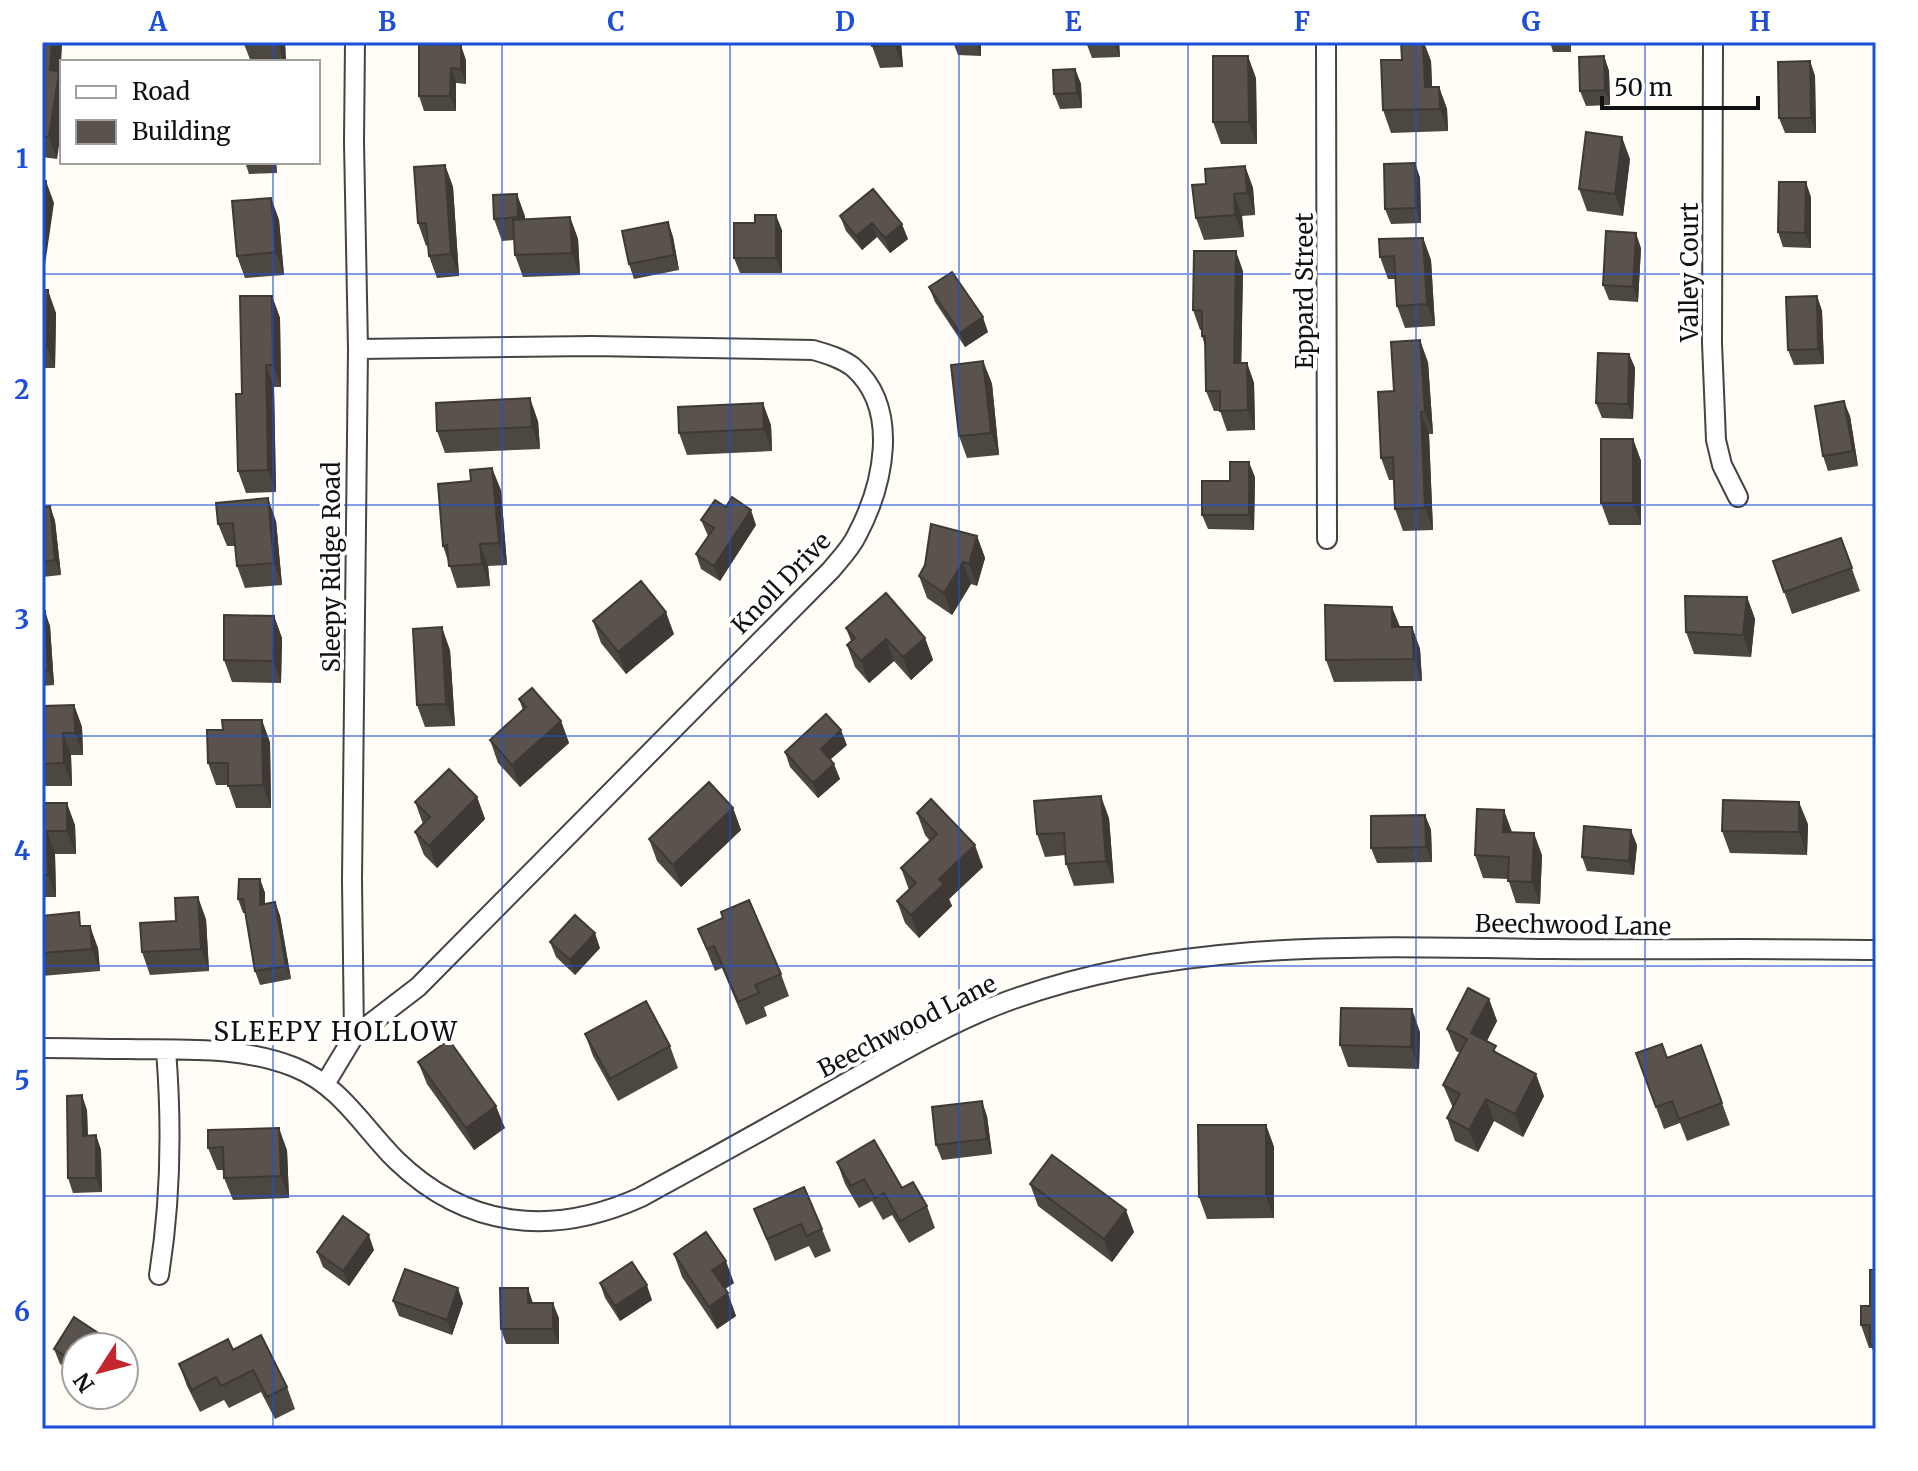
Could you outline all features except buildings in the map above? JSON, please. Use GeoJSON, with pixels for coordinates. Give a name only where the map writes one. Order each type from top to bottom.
{"type":"FeatureCollection","features":[{"type":"Feature","properties":{"kind":"street","name":"Sleepy Ridge Road"},"geometry":{"type":"LineString","coordinates":[[354,1036],[352,880],[358,349],[355,42]]}},
{"type":"Feature","properties":{"kind":"street","name":"Eppard Street"},"geometry":{"type":"LineString","coordinates":[[1326,42],[1327,539]]}},
{"type":"Feature","properties":{"kind":"street","name":"Valley Court"},"geometry":{"type":"LineString","coordinates":[[1713,42],[1712,343],[1716,440],[1722,465],[1738,497]]}},
{"type":"Feature","properties":{"kind":"street","name":"Knoll Drive"},"geometry":{"type":"LineString","coordinates":[[354,1036],[429,977],[831,570],[855,538],[870,508],[879,479],[882,423],[878,402],[862,376],[835,357],[813,350],[592,346],[358,349]]}},
{"type":"Feature","properties":{"kind":"street","name":"Beechwood Lane"},"geometry":{"type":"LineString","coordinates":[[42,1048],[224,1051],[269,1058],[298,1068],[347,1102],[395,1159],[450,1202],[502,1219],[543,1222],[611,1211],[641,1197],[964,1019],[1076,979],[1134,966],[1185,958],[1314,950],[1876,950]]}},
{"type":"Feature","properties":{"kind":"street"},"geometry":{"type":"LineString","coordinates":[[325,1084],[354,1036]]}},
{"type":"Feature","properties":{"kind":"street"},"geometry":{"type":"LineString","coordinates":[[159,1275],[170,1197],[166,1050]]}},
{"type":"Feature","properties":{"kind":"district","name":"SLEEPY HOLLOW"},"geometry":{"type":"Point","coordinates":[336,1031]}}]}
